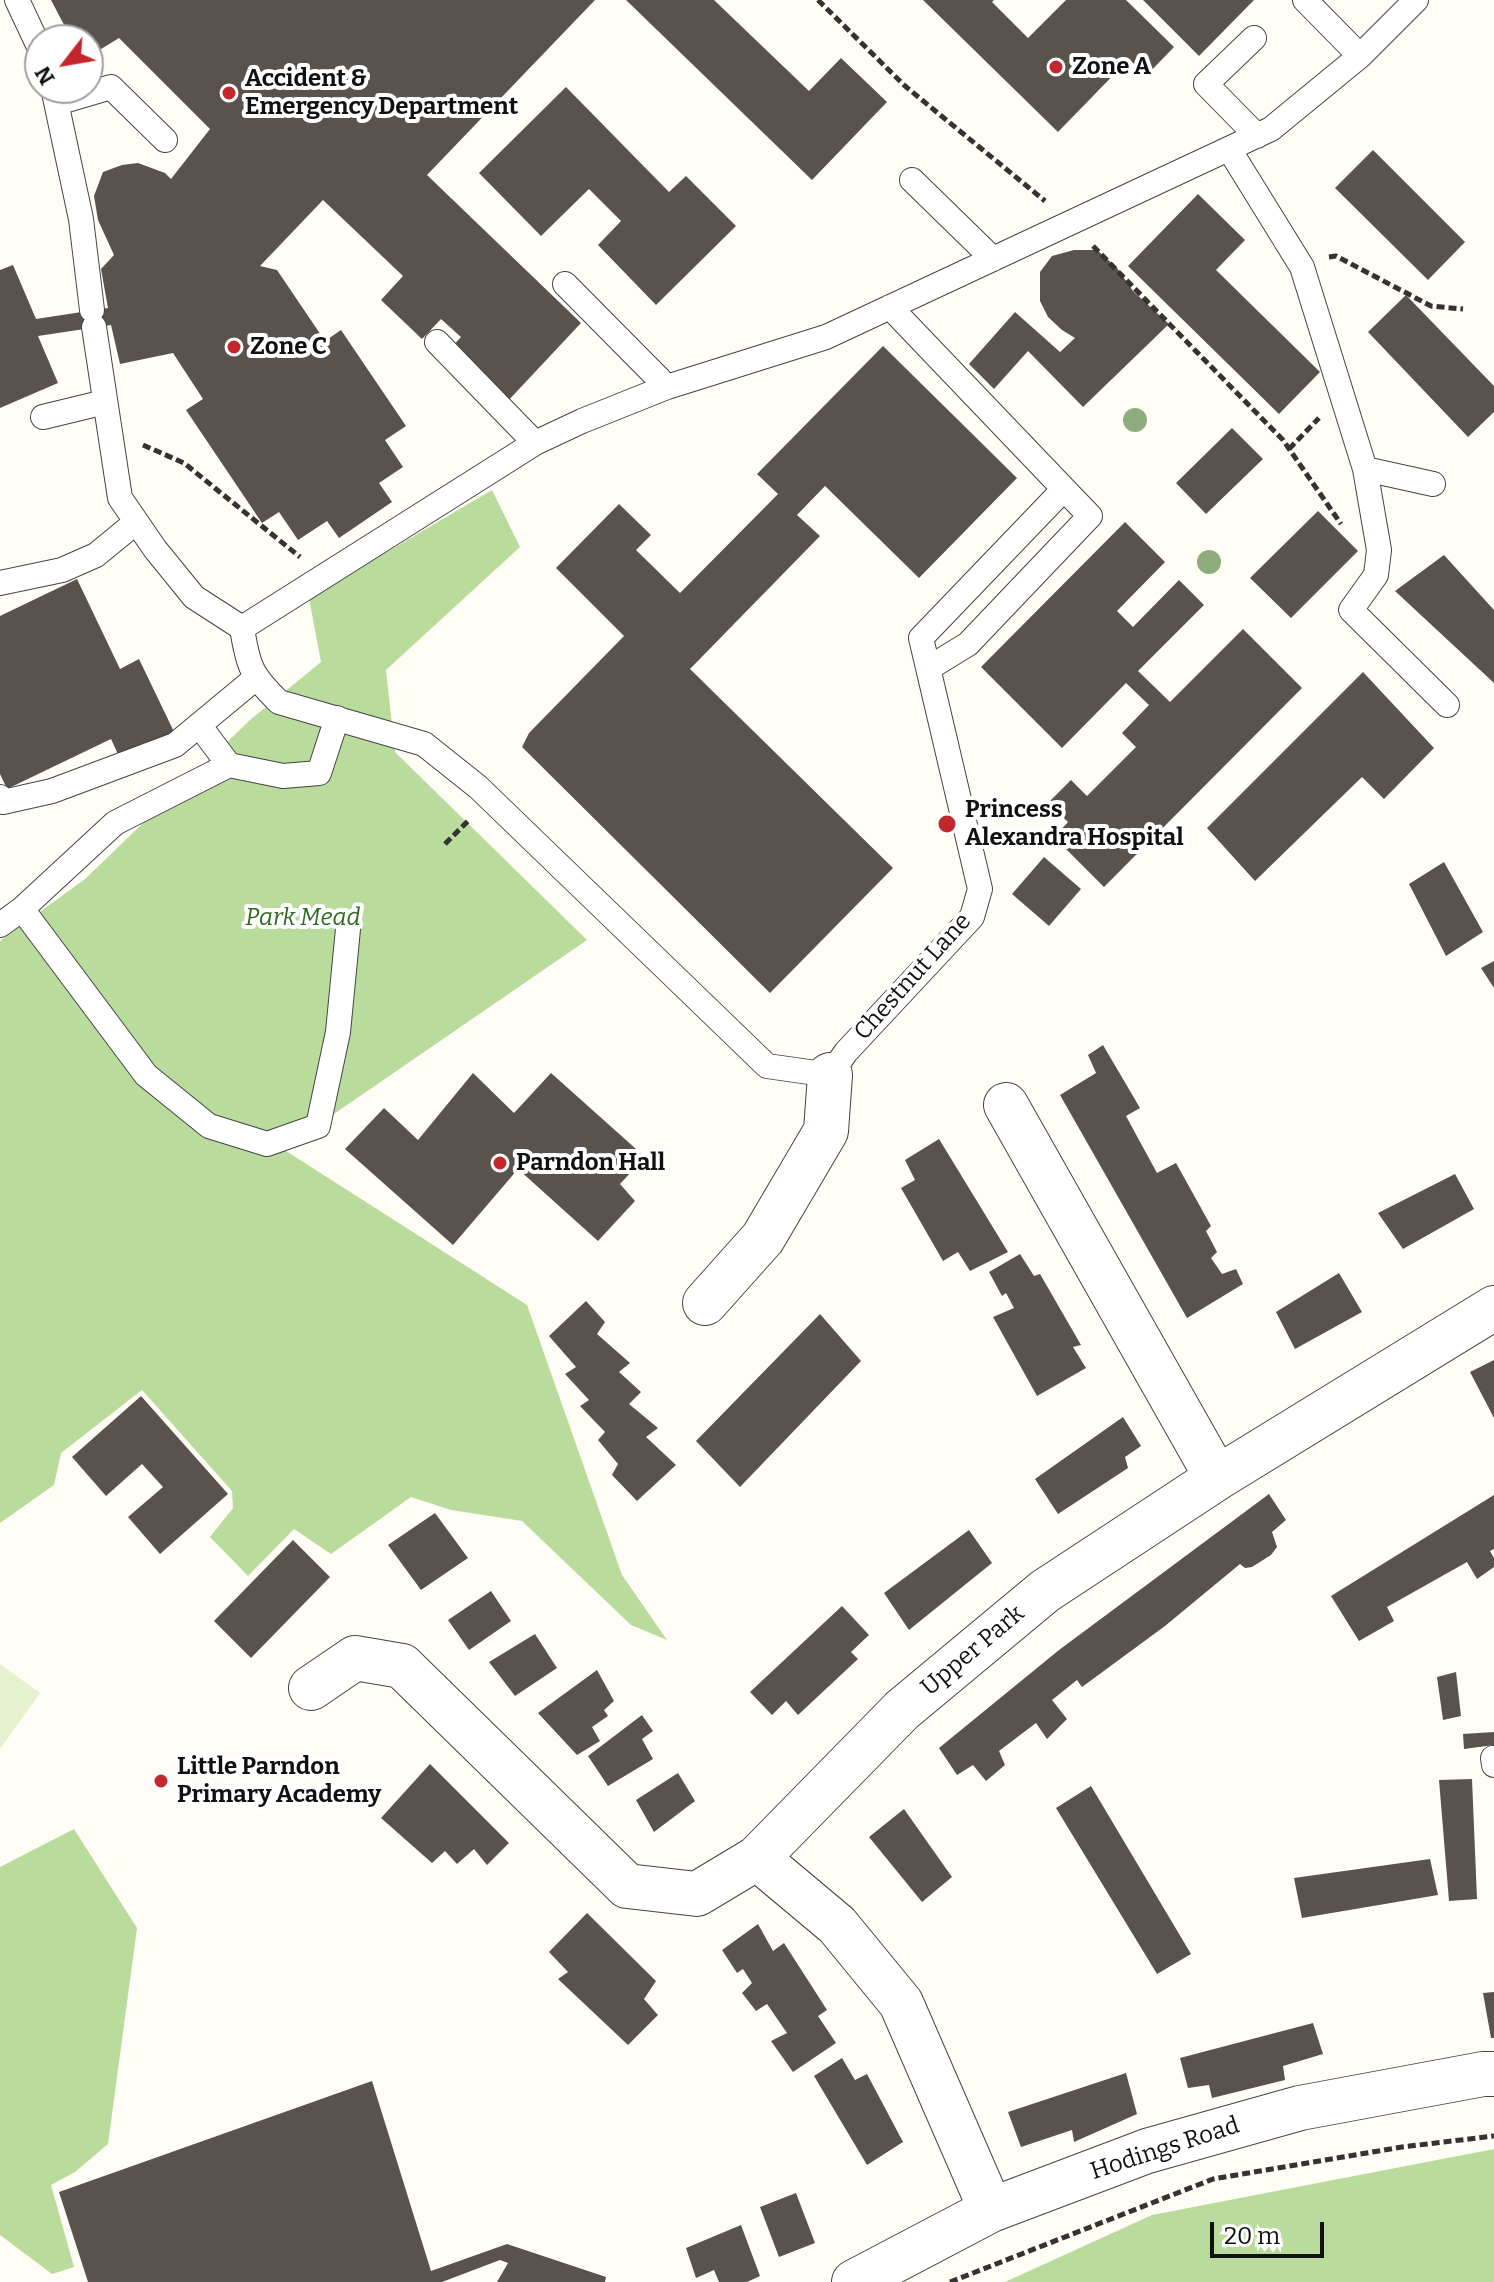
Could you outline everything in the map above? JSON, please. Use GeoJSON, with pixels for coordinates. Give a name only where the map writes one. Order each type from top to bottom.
{"type":"FeatureCollection","features":[{"type":"Feature","properties":{"kind":"street"},"geometry":{"type":"LineString","coordinates":[[705,1303],[763,1238],[826,1131],[830,1075]]}},
{"type":"Feature","properties":{"kind":"street"},"geometry":{"type":"LineString","coordinates":[[1006,1105],[1217,1478]]}},
{"type":"Feature","properties":{"kind":"street","name":"Upper Park"},"geometry":{"type":"LineString","coordinates":[[311,1688],[355,1658],[402,1666],[627,1886],[697,1894],[757,1858],[902,1710],[1045,1591],[1217,1478],[1494,1308]]}},
{"type":"Feature","properties":{"kind":"street"},"geometry":{"type":"LineString","coordinates":[[757,1858],[837,1925],[901,2003],[991,2210]]}},
{"type":"Feature","properties":{"kind":"street","name":"Hodings Road"},"geometry":{"type":"LineString","coordinates":[[854,2282],[991,2210],[1147,2151],[1300,2108],[1494,2074]]}},
{"type":"Feature","properties":{"kind":"lane"},"geometry":{"type":"LineString","coordinates":[[17,0],[28,24]]}},
{"type":"Feature","properties":{"kind":"lane"},"geometry":{"type":"LineString","coordinates":[[1305,0],[1360,56]]}},
{"type":"Feature","properties":{"kind":"lane"},"geometry":{"type":"LineString","coordinates":[[242,628],[535,443],[667,387],[826,337],[1271,129],[1360,56],[1416,0]]}},
{"type":"Feature","properties":{"kind":"lane"},"geometry":{"type":"LineString","coordinates":[[1254,38],[1206,84],[1257,136]]}},
{"type":"Feature","properties":{"kind":"lane"},"geometry":{"type":"LineString","coordinates":[[104,88],[111,87],[165,140]]}},
{"type":"Feature","properties":{"kind":"lane"},"geometry":{"type":"LineString","coordinates":[[57,104],[81,219],[120,498],[135,523],[194,597],[242,628],[247,662],[261,685],[279,702],[424,744],[478,787],[767,1066],[830,1075]]}},
{"type":"Feature","properties":{"kind":"lane"},"geometry":{"type":"LineString","coordinates":[[1229,149],[1302,267],[1365,469],[1379,550],[1376,575],[1351,610],[1447,705]]}},
{"type":"Feature","properties":{"kind":"lane"},"geometry":{"type":"LineString","coordinates":[[912,180],[993,259]]}},
{"type":"Feature","properties":{"kind":"lane"},"geometry":{"type":"LineString","coordinates":[[565,284],[667,387]]}},
{"type":"Feature","properties":{"kind":"lane"},"geometry":{"type":"LineString","coordinates":[[890,307],[1090,516],[968,644],[929,668]]}},
{"type":"Feature","properties":{"kind":"lane"},"geometry":{"type":"LineString","coordinates":[[437,342],[535,443]]}},
{"type":"Feature","properties":{"kind":"lane"},"geometry":{"type":"LineString","coordinates":[[43,417],[105,402]]}},
{"type":"Feature","properties":{"kind":"lane"},"geometry":{"type":"LineString","coordinates":[[1365,469],[1433,484]]}},
{"type":"Feature","properties":{"kind":"lane","name":"Chestnut Lane"},"geometry":{"type":"LineString","coordinates":[[830,1075],[846,1052],[972,917],[980,889],[921,638],[1064,489]]}},
{"type":"Feature","properties":{"kind":"lane"},"geometry":{"type":"LineString","coordinates":[[0,583],[62,570],[96,555],[135,523]]}},
{"type":"Feature","properties":{"kind":"lane"},"geometry":{"type":"LineString","coordinates":[[0,797],[3,802],[52,791],[175,745],[257,677]]}},
{"type":"Feature","properties":{"kind":"lane"},"geometry":{"type":"LineString","coordinates":[[0,925],[22,909],[115,823],[229,765],[283,776],[319,773],[337,718]]}},
{"type":"Feature","properties":{"kind":"lane"},"geometry":{"type":"LineString","coordinates":[[199,725],[229,765]]}},
{"type":"Feature","properties":{"kind":"lane"},"geometry":{"type":"LineString","coordinates":[[22,909],[146,1075],[209,1126],[267,1144],[318,1126],[338,1032],[348,929]]}},
{"type":"Feature","properties":{"kind":"lane"},"geometry":{"type":"LineString","coordinates":[[1493,1758],[1494,1765]]}},
{"type":"Feature","properties":{"kind":"path"},"geometry":{"type":"LineString","coordinates":[[818,0],[905,86],[1071,223],[1283,440],[1341,524]]}},
{"type":"Feature","properties":{"kind":"path"},"geometry":{"type":"LineString","coordinates":[[1298,261],[1336,256],[1431,306],[1463,309]]}},
{"type":"Feature","properties":{"kind":"path"},"geometry":{"type":"LineString","coordinates":[[110,441],[127,440],[184,463],[298,554],[315,582]]}},
{"type":"Feature","properties":{"kind":"path"},"geometry":{"type":"LineString","coordinates":[[948,2282],[1213,2179],[1402,2147],[1494,2136]]}},
{"type":"Feature","properties":{"kind":"green space","name":"Park Mead"},"geometry":{"type":"Polygon","coordinates":[[[492,490],[520,547],[386,670],[395,752],[587,940],[283,1149],[527,1305],[622,1575],[667,1640],[631,1625],[522,1521],[451,1510],[411,1497],[331,1554],[294,1529],[248,1576],[210,1537],[233,1508],[232,1491],[142,1390],[61,1453],[54,1485],[0,1523],[0,941],[85,879],[250,720],[321,662],[309,598],[492,490]]]}},
{"type":"Feature","properties":{"kind":"green space"},"geometry":{"type":"Polygon","coordinates":[[[0,1664],[40,1693],[0,1749],[0,1664]]]}},
{"type":"Feature","properties":{"kind":"green space"},"geometry":{"type":"Polygon","coordinates":[[[74,1829],[137,1928],[108,2144],[75,2172],[51,2185],[74,2267],[52,2274],[0,2235],[0,1867],[74,1829]]]}},
{"type":"Feature","properties":{"kind":"green space"},"geometry":{"type":"Polygon","coordinates":[[[1494,2149],[1494,2282],[1005,2282],[1152,2215],[1494,2149]]]}},
{"type":"Feature","properties":{"kind":"building"},"geometry":{"type":"Polygon","coordinates":[[[51,0],[595,0],[427,175],[581,323],[506,403],[450,349],[461,337],[441,319],[422,339],[381,300],[403,276],[323,200],[260,266],[277,270],[325,341],[341,330],[406,426],[385,440],[403,467],[379,483],[392,502],[339,538],[327,521],[298,540],[279,512],[262,523],[186,410],[203,399],[173,353],[120,364],[111,325],[38,336],[58,383],[0,408],[0,270],[13,265],[36,319],[108,308],[101,269],[114,255],[98,220],[94,196],[103,172],[138,163],[165,173],[171,179],[210,129],[119,38],[104,47],[104,24],[64,24],[51,0]]]}},
{"type":"Feature","properties":{"kind":"building"},"geometry":{"type":"Polygon","coordinates":[[[626,0],[714,0],[809,91],[841,58],[887,102],[812,180],[626,0]]]}},
{"type":"Feature","properties":{"kind":"building","name":"Zone A"},"geometry":{"type":"Polygon","coordinates":[[[923,0],[994,0],[992,2],[1028,38],[1066,0],[1126,0],[1174,47],[1146,76],[1129,59],[1058,132],[923,0]]]}},
{"type":"Feature","properties":{"kind":"building","name":"Zone A"},"geometry":{"type":"Polygon","coordinates":[[[1143,0],[1254,0],[1199,56],[1143,0]]]}},
{"type":"Feature","properties":{"kind":"building"},"geometry":{"type":"Polygon","coordinates":[[[566,87],[669,192],[686,176],[736,226],[656,305],[598,245],[621,221],[589,189],[541,236],[479,173],[566,87]]]}},
{"type":"Feature","properties":{"kind":"building"},"geometry":{"type":"Polygon","coordinates":[[[1373,150],[1465,242],[1428,280],[1335,188],[1373,150]]]}},
{"type":"Feature","properties":{"kind":"building"},"geometry":{"type":"Polygon","coordinates":[[[1198,194],[1245,240],[1216,270],[1320,372],[1279,414],[1128,266],[1198,194]]]}},
{"type":"Feature","properties":{"kind":"building"},"geometry":{"type":"Polygon","coordinates":[[[1074,250],[1097,250],[1117,268],[1133,291],[1169,324],[1083,407],[1028,351],[994,389],[969,364],[1015,312],[1060,352],[1075,338],[1048,317],[1040,301],[1040,272],[1052,256],[1074,250]]]}},
{"type":"Feature","properties":{"kind":"building"},"geometry":{"type":"Polygon","coordinates":[[[1406,295],[1494,386],[1494,412],[1468,437],[1368,332],[1406,295]]]}},
{"type":"Feature","properties":{"kind":"building"},"geometry":{"type":"Polygon","coordinates":[[[883,346],[1017,478],[919,578],[825,486],[797,515],[820,536],[690,669],[893,868],[770,993],[522,747],[529,733],[624,636],[556,568],[619,504],[651,535],[636,550],[680,593],[778,494],[757,474],[883,346]]]}},
{"type":"Feature","properties":{"kind":"building"},"geometry":{"type":"Polygon","coordinates":[[[1232,428],[1263,459],[1206,514],[1176,483],[1232,428]]]}},
{"type":"Feature","properties":{"kind":"building"},"geometry":{"type":"Polygon","coordinates":[[[1318,511],[1358,551],[1291,618],[1250,578],[1318,511]]]}},
{"type":"Feature","properties":{"kind":"building"},"geometry":{"type":"Polygon","coordinates":[[[1125,522],[1165,562],[1117,611],[1133,627],[1179,580],[1204,605],[1138,671],[1170,702],[1243,629],[1302,688],[1104,887],[1054,837],[1068,822],[1048,803],[1071,780],[1087,796],[1136,747],[1122,733],[1149,705],[1126,683],[1062,748],[981,667],[1125,522]]]}},
{"type":"Feature","properties":{"kind":"building"},"geometry":{"type":"Polygon","coordinates":[[[1444,555],[1494,610],[1494,683],[1395,591],[1444,555]]]}},
{"type":"Feature","properties":{"kind":"building"},"geometry":{"type":"Polygon","coordinates":[[[77,579],[120,669],[139,659],[176,736],[122,763],[111,739],[7,789],[0,774],[0,616],[77,579]]]}},
{"type":"Feature","properties":{"kind":"building"},"geometry":{"type":"Polygon","coordinates":[[[1363,672],[1434,748],[1384,799],[1362,777],[1255,881],[1207,828],[1363,672]]]}},
{"type":"Feature","properties":{"kind":"building"},"geometry":{"type":"Polygon","coordinates":[[[1044,857],[1081,889],[1049,926],[1012,894],[1044,857]]]}},
{"type":"Feature","properties":{"kind":"building"},"geometry":{"type":"Polygon","coordinates":[[[1444,862],[1483,932],[1446,956],[1409,884],[1444,862]]]}},
{"type":"Feature","properties":{"kind":"building"},"geometry":{"type":"Polygon","coordinates":[[[1494,961],[1494,988],[1481,968],[1494,961]]]}},
{"type":"Feature","properties":{"kind":"building"},"geometry":{"type":"Polygon","coordinates":[[[1103,1045],[1140,1108],[1126,1116],[1157,1173],[1176,1163],[1211,1226],[1206,1231],[1217,1252],[1211,1258],[1222,1274],[1236,1269],[1243,1284],[1187,1318],[1060,1095],[1096,1073],[1088,1055],[1103,1045]]]}},
{"type":"Feature","properties":{"kind":"building","name":"Parndon Hall"},"geometry":{"type":"Polygon","coordinates":[[[473,1073],[514,1113],[551,1073],[645,1157],[620,1184],[635,1201],[598,1241],[518,1169],[453,1245],[345,1149],[384,1108],[418,1140],[473,1073]]]}},
{"type":"Feature","properties":{"kind":"building"},"geometry":{"type":"Polygon","coordinates":[[[939,1139],[1008,1252],[970,1271],[958,1252],[943,1261],[901,1188],[915,1180],[905,1160],[939,1139]]]}},
{"type":"Feature","properties":{"kind":"building"},"geometry":{"type":"Polygon","coordinates":[[[1455,1174],[1474,1209],[1403,1249],[1378,1213],[1455,1174]]]}},
{"type":"Feature","properties":{"kind":"building"},"geometry":{"type":"Polygon","coordinates":[[[1020,1254],[1034,1276],[1040,1274],[1081,1345],[1073,1347],[1086,1368],[1037,1396],[993,1317],[1014,1308],[1006,1293],[1002,1296],[989,1272],[1020,1254]]]}},
{"type":"Feature","properties":{"kind":"building"},"geometry":{"type":"Polygon","coordinates":[[[1339,1273],[1362,1312],[1295,1349],[1276,1312],[1339,1273]]]}},
{"type":"Feature","properties":{"kind":"building"},"geometry":{"type":"Polygon","coordinates":[[[586,1301],[605,1322],[597,1334],[630,1363],[619,1372],[641,1392],[629,1404],[658,1428],[646,1437],[676,1465],[637,1501],[612,1475],[618,1464],[598,1440],[605,1432],[580,1406],[589,1400],[565,1374],[576,1367],[549,1336],[586,1301]]]}},
{"type":"Feature","properties":{"kind":"building"},"geometry":{"type":"Polygon","coordinates":[[[820,1314],[861,1361],[740,1487],[696,1441],[820,1314]]]}},
{"type":"Feature","properties":{"kind":"building"},"geometry":{"type":"Polygon","coordinates":[[[1494,1360],[1494,1418],[1470,1372],[1494,1360]]]}},
{"type":"Feature","properties":{"kind":"building"},"geometry":{"type":"Polygon","coordinates":[[[141,1396],[228,1494],[160,1554],[128,1517],[163,1487],[142,1464],[106,1496],[72,1457],[141,1396]]]}},
{"type":"Feature","properties":{"kind":"building"},"geometry":{"type":"Polygon","coordinates":[[[1123,1417],[1141,1446],[1125,1457],[1128,1468],[1058,1514],[1035,1479],[1123,1417]]]}},
{"type":"Feature","properties":{"kind":"building"},"geometry":{"type":"Polygon","coordinates":[[[1269,1494],[1286,1520],[1272,1532],[1277,1547],[1271,1555],[1252,1567],[1245,1568],[1240,1564],[1165,1626],[1082,1687],[1077,1680],[1052,1700],[1067,1719],[1047,1739],[1036,1723],[999,1751],[1005,1765],[986,1781],[973,1765],[957,1775],[939,1748],[1059,1650],[1269,1494]]]}},
{"type":"Feature","properties":{"kind":"building"},"geometry":{"type":"Polygon","coordinates":[[[1494,1495],[1494,1549],[1490,1551],[1494,1567],[1477,1579],[1467,1562],[1387,1607],[1394,1621],[1359,1641],[1331,1596],[1494,1495]]]}},
{"type":"Feature","properties":{"kind":"building"},"geometry":{"type":"Polygon","coordinates":[[[435,1513],[468,1558],[421,1590],[388,1545],[435,1513]]]}},
{"type":"Feature","properties":{"kind":"building"},"geometry":{"type":"Polygon","coordinates":[[[969,1530],[992,1563],[909,1630],[884,1593],[969,1530]]]}},
{"type":"Feature","properties":{"kind":"building"},"geometry":{"type":"Polygon","coordinates":[[[293,1540],[330,1577],[251,1658],[214,1621],[293,1540]]]}},
{"type":"Feature","properties":{"kind":"building"},"geometry":{"type":"Polygon","coordinates":[[[491,1591],[511,1621],[469,1650],[448,1620],[491,1591]]]}},
{"type":"Feature","properties":{"kind":"building"},"geometry":{"type":"Polygon","coordinates":[[[842,1606],[869,1635],[851,1652],[858,1659],[798,1715],[786,1701],[772,1715],[750,1692],[842,1606]]]}},
{"type":"Feature","properties":{"kind":"building"},"geometry":{"type":"Polygon","coordinates":[[[535,1634],[557,1668],[515,1696],[489,1662],[535,1634]]]}},
{"type":"Feature","properties":{"kind":"building"},"geometry":{"type":"Polygon","coordinates":[[[597,1670],[614,1701],[604,1710],[608,1716],[592,1727],[600,1741],[577,1755],[538,1713],[597,1670]]]}},
{"type":"Feature","properties":{"kind":"building"},"geometry":{"type":"Polygon","coordinates":[[[1456,1672],[1461,1716],[1443,1720],[1437,1677],[1456,1672]]]}},
{"type":"Feature","properties":{"kind":"building"},"geometry":{"type":"Polygon","coordinates":[[[642,1715],[653,1731],[642,1739],[653,1759],[608,1786],[588,1756],[642,1715]]]}},
{"type":"Feature","properties":{"kind":"building"},"geometry":{"type":"Polygon","coordinates":[[[1494,1732],[1494,1745],[1464,1749],[1463,1734],[1494,1732]]]}},
{"type":"Feature","properties":{"kind":"building"},"geometry":{"type":"Polygon","coordinates":[[[430,1764],[509,1843],[487,1865],[474,1849],[457,1864],[445,1851],[432,1863],[381,1818],[430,1764]]]}},
{"type":"Feature","properties":{"kind":"building"},"geometry":{"type":"Polygon","coordinates":[[[678,1773],[695,1801],[654,1832],[636,1800],[678,1773]]]}},
{"type":"Feature","properties":{"kind":"building"},"geometry":{"type":"Polygon","coordinates":[[[1472,1779],[1477,1899],[1449,1901],[1439,1780],[1472,1779]]]}},
{"type":"Feature","properties":{"kind":"building"},"geometry":{"type":"Polygon","coordinates":[[[1091,1786],[1191,1954],[1157,1974],[1056,1808],[1091,1786]]]}},
{"type":"Feature","properties":{"kind":"building"},"geometry":{"type":"Polygon","coordinates":[[[904,1809],[952,1877],[922,1902],[869,1837],[904,1809]]]}},
{"type":"Feature","properties":{"kind":"building"},"geometry":{"type":"Polygon","coordinates":[[[1430,1859],[1438,1895],[1302,1918],[1294,1878],[1430,1859]]]}},
{"type":"Feature","properties":{"kind":"building"},"geometry":{"type":"Polygon","coordinates":[[[587,1913],[656,1981],[644,1999],[658,2015],[628,2045],[558,1979],[568,1972],[549,1952],[587,1913]]]}},
{"type":"Feature","properties":{"kind":"building"},"geometry":{"type":"Polygon","coordinates":[[[758,1924],[773,1951],[784,1943],[827,2010],[818,2016],[836,2043],[793,2072],[771,2041],[787,2033],[767,2004],[756,2011],[742,1993],[752,1983],[743,1969],[737,1973],[722,1950],[758,1924]]]}},
{"type":"Feature","properties":{"kind":"building"},"geometry":{"type":"Polygon","coordinates":[[[1494,1992],[1494,2038],[1491,2038],[1483,1993],[1494,1992]]]}},
{"type":"Feature","properties":{"kind":"building"},"geometry":{"type":"Polygon","coordinates":[[[1313,2023],[1323,2054],[1283,2066],[1285,2080],[1212,2098],[1209,2085],[1188,2088],[1180,2058],[1313,2023]]]}},
{"type":"Feature","properties":{"kind":"building"},"geometry":{"type":"Polygon","coordinates":[[[842,2058],[855,2080],[867,2074],[903,2142],[867,2165],[814,2076],[842,2058]]]}},
{"type":"Feature","properties":{"kind":"building"},"geometry":{"type":"Polygon","coordinates":[[[1126,2073],[1137,2114],[1074,2142],[1072,2130],[1021,2147],[1008,2112],[1126,2073]]]}},
{"type":"Feature","properties":{"kind":"building"},"geometry":{"type":"Polygon","coordinates":[[[372,2081],[431,2271],[507,2244],[606,2277],[605,2282],[497,2282],[508,2263],[500,2260],[442,2282],[88,2282],[59,2192],[372,2081]]]}},
{"type":"Feature","properties":{"kind":"building"},"geometry":{"type":"Polygon","coordinates":[[[796,2193],[815,2243],[779,2257],[760,2207],[796,2193]]]}},
{"type":"Feature","properties":{"kind":"building"},"geometry":{"type":"Polygon","coordinates":[[[741,2225],[760,2276],[747,2282],[719,2282],[714,2270],[696,2278],[686,2248],[741,2225]]]}},
{"type":"Feature","properties":{"kind":"place","name":"Zone A"},"geometry":{"type":"Point","coordinates":[1056,67]}},
{"type":"Feature","properties":{"kind":"place","name":"Accident & Emergency Department"},"geometry":{"type":"Point","coordinates":[229,93]}},
{"type":"Feature","properties":{"kind":"place","name":"Zone C"},"geometry":{"type":"Point","coordinates":[234,347]}},
{"type":"Feature","properties":{"kind":"place","name":"Princess Alexandra Hospital"},"geometry":{"type":"Point","coordinates":[947,824]}},
{"type":"Feature","properties":{"kind":"place","name":"Parndon Hall"},"geometry":{"type":"Point","coordinates":[500,1163]}},
{"type":"Feature","properties":{"kind":"place","name":"Little Parndon Primary Academy"},"geometry":{"type":"Point","coordinates":[161,1781]}}]}
